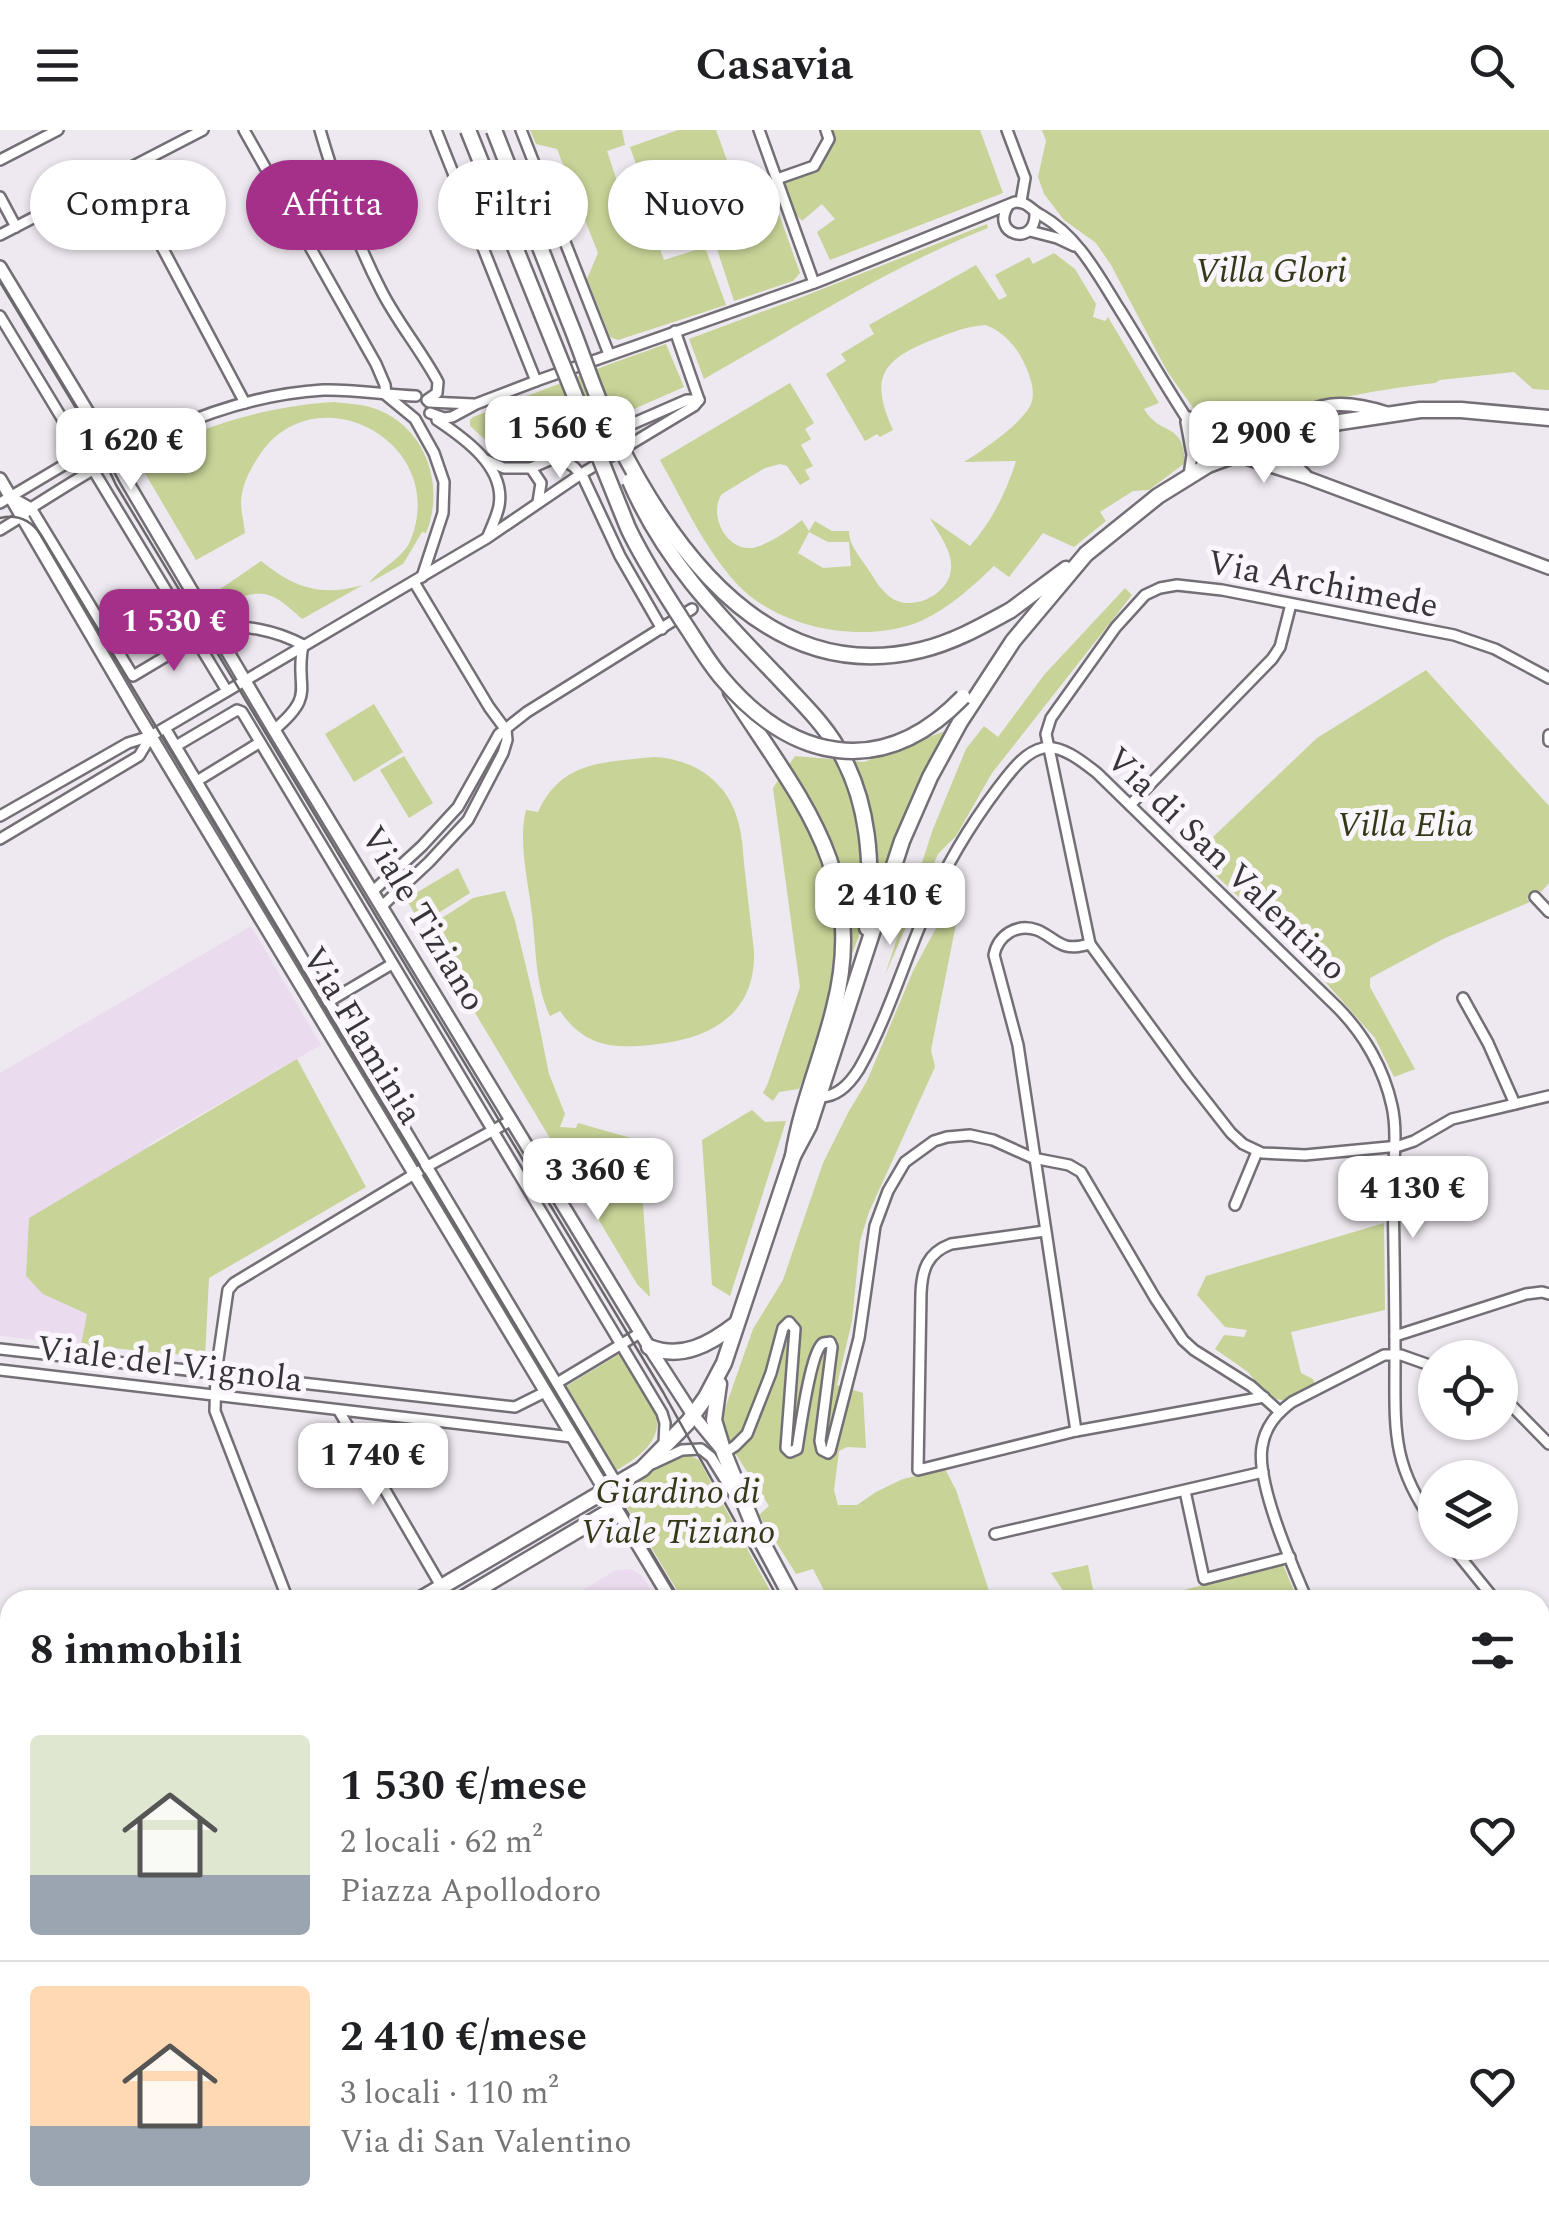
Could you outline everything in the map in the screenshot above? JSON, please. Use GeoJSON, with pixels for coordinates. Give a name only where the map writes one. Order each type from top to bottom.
{"type":"FeatureCollection","features":[{"type":"Feature","properties":{"kind":"main road"},"geometry":{"type":"LineString","coordinates":[[468,130],[628,528],[654,577],[809,812],[828,852],[838,892],[842,929],[834,1009],[809,1126],[793,1156],[724,1363],[714,1420],[724,1452]]}},
{"type":"Feature","properties":{"kind":"main road"},"geometry":{"type":"LineString","coordinates":[[494,130],[641,506],[673,560],[718,616],[832,738],[845,762],[858,796],[870,873],[858,973]]}},
{"type":"Feature","properties":{"kind":"main road"},"geometry":{"type":"LineString","coordinates":[[615,438],[656,512],[700,570],[739,606],[760,622],[816,647],[871,655],[902,654],[950,641],[1011,610],[1158,496],[1233,454],[1340,422],[1420,410],[1549,418]]}},
{"type":"Feature","properties":{"kind":"main road"},"geometry":{"type":"LineString","coordinates":[[722,678],[763,717],[812,745],[843,751],[882,748],[911,737],[963,698],[1086,554]]}},
{"type":"Feature","properties":{"kind":"main road"},"geometry":{"type":"LineString","coordinates":[[813,1096],[902,841],[924,790],[960,722],[1013,640]]}},
{"type":"Feature","properties":{"kind":"main road"},"geometry":{"type":"LineString","coordinates":[[649,1347],[668,1352],[695,1348],[736,1323]]}},
{"type":"Feature","properties":{"kind":"main road"},"geometry":{"type":"LineString","coordinates":[[445,1590],[642,1469],[706,1397],[724,1363]]}},
{"type":"Feature","properties":{"kind":"main road","name":"Viale Tiziano"},"geometry":{"type":"LineString","coordinates":[[724,1452],[754,1527],[788,1590]]}},
{"type":"Feature","properties":{"kind":"main road"},"geometry":{"type":"LineString","coordinates":[[477,1590],[615,1508],[611,1488]]}},
{"type":"Feature","properties":{"kind":"street"},"geometry":{"type":"LineString","coordinates":[[0,160],[58,130]]}},
{"type":"Feature","properties":{"kind":"street"},"geometry":{"type":"LineString","coordinates":[[145,160],[203,130]]}},
{"type":"Feature","properties":{"kind":"street"},"geometry":{"type":"LineString","coordinates":[[244,130],[379,371],[386,395],[411,417],[437,460],[444,490],[443,512],[418,580],[488,707],[506,730],[499,763],[476,808],[462,827],[382,906]]}},
{"type":"Feature","properties":{"kind":"street"},"geometry":{"type":"LineString","coordinates":[[320,130],[347,218],[368,265],[392,311],[438,382],[437,393],[422,419],[411,417]]}},
{"type":"Feature","properties":{"kind":"street"},"geometry":{"type":"LineString","coordinates":[[436,130],[536,381]]}},
{"type":"Feature","properties":{"kind":"street"},"geometry":{"type":"LineString","coordinates":[[520,130],[609,354]]}},
{"type":"Feature","properties":{"kind":"street"},"geometry":{"type":"LineString","coordinates":[[759,130],[770,160]]}},
{"type":"Feature","properties":{"kind":"street"},"geometry":{"type":"LineString","coordinates":[[780,178],[814,166],[829,139],[826,130]]}},
{"type":"Feature","properties":{"kind":"street"},"geometry":{"type":"LineString","coordinates":[[1008,130],[1024,178],[1022,201]]}},
{"type":"Feature","properties":{"kind":"street"},"geometry":{"type":"LineString","coordinates":[[780,187],[814,283]]}},
{"type":"Feature","properties":{"kind":"street"},"geometry":{"type":"LineString","coordinates":[[0,197],[16,227]]}},
{"type":"Feature","properties":{"kind":"street"},"geometry":{"type":"LineString","coordinates":[[428,407],[446,418],[464,412],[536,381],[814,283],[1022,201],[1055,224],[1080,250],[1200,436],[1233,454],[1549,568]]}},
{"type":"Feature","properties":{"kind":"street"},"geometry":{"type":"LineString","coordinates":[[1004,224],[1003,213],[1010,204]]}},
{"type":"Feature","properties":{"kind":"street"},"geometry":{"type":"LineString","coordinates":[[981,216],[1004,224],[1015,234],[1024,234],[1035,223],[1036,214]]}},
{"type":"Feature","properties":{"kind":"street"},"geometry":{"type":"LineString","coordinates":[[0,235],[30,220]]}},
{"type":"Feature","properties":{"kind":"street"},"geometry":{"type":"LineString","coordinates":[[1030,231],[1057,238],[1080,250]]}},
{"type":"Feature","properties":{"kind":"street"},"geometry":{"type":"LineString","coordinates":[[164,250],[245,403]]}},
{"type":"Feature","properties":{"kind":"street","name":"Viale Tiziano"},"geometry":{"type":"LineString","coordinates":[[0,267],[119,453],[274,730],[640,1333],[692,1415],[724,1452]]}},
{"type":"Feature","properties":{"kind":"street"},"geometry":{"type":"LineString","coordinates":[[0,316],[227,691]]}},
{"type":"Feature","properties":{"kind":"street"},"geometry":{"type":"LineString","coordinates":[[675,331],[699,400]]}},
{"type":"Feature","properties":{"kind":"street"},"geometry":{"type":"LineString","coordinates":[[0,530],[119,453],[192,418],[245,403],[325,390],[416,396],[486,460],[504,468],[531,468],[687,400],[699,400]]}},
{"type":"Feature","properties":{"kind":"street"},"geometry":{"type":"LineString","coordinates":[[411,417],[408,402],[416,396]]}},
{"type":"Feature","properties":{"kind":"street"},"geometry":{"type":"LineString","coordinates":[[0,816],[128,742],[151,736],[418,580],[699,400]]}},
{"type":"Feature","properties":{"kind":"street"},"geometry":{"type":"LineString","coordinates":[[428,407],[476,404]]}},
{"type":"Feature","properties":{"kind":"street"},"geometry":{"type":"LineString","coordinates":[[463,440],[460,424],[464,412]]}},
{"type":"Feature","properties":{"kind":"street"},"geometry":{"type":"LineString","coordinates":[[1184,414],[1219,436],[1266,443]]}},
{"type":"Feature","properties":{"kind":"street"},"geometry":{"type":"LineString","coordinates":[[1184,414],[1192,455],[1188,477]]}},
{"type":"Feature","properties":{"kind":"street"},"geometry":{"type":"LineString","coordinates":[[633,423],[640,439]]}},
{"type":"Feature","properties":{"kind":"street"},"geometry":{"type":"LineString","coordinates":[[1292,434],[1290,457],[1308,478]]}},
{"type":"Feature","properties":{"kind":"street"},"geometry":{"type":"LineString","coordinates":[[5,500],[84,453],[119,453]]}},
{"type":"Feature","properties":{"kind":"street"},"geometry":{"type":"LineString","coordinates":[[559,457],[580,474],[662,629]]}},
{"type":"Feature","properties":{"kind":"street"},"geometry":{"type":"LineString","coordinates":[[486,460],[500,496],[487,538]]}},
{"type":"Feature","properties":{"kind":"street"},"geometry":{"type":"LineString","coordinates":[[531,468],[541,484],[538,502]]}},
{"type":"Feature","properties":{"kind":"street","name":"Via Flaminia"},"geometry":{"type":"LineString","coordinates":[[0,479],[5,500],[26,513],[133,676],[196,639]]}},
{"type":"Feature","properties":{"kind":"street","name":"Via Flaminia"},"geometry":{"type":"LineString","coordinates":[[26,513],[151,736],[557,1383],[611,1488]]}},
{"type":"Feature","properties":{"kind":"street","name":"Via Archimede"},"geometry":{"type":"LineString","coordinates":[[1048,747],[1046,729],[1051,718],[1111,634],[1138,600],[1165,586],[1182,584],[1468,639],[1549,678]]}},
{"type":"Feature","properties":{"kind":"street"},"geometry":{"type":"LineString","coordinates":[[1130,804],[1270,662],[1280,647],[1291,604]]}},
{"type":"Feature","properties":{"kind":"street"},"geometry":{"type":"LineString","coordinates":[[373,891],[450,816],[496,736],[527,712],[692,609]]}},
{"type":"Feature","properties":{"kind":"street"},"geometry":{"type":"LineString","coordinates":[[212,625],[264,630],[303,645]]}},
{"type":"Feature","properties":{"kind":"street"},"geometry":{"type":"LineString","coordinates":[[274,730],[301,699],[303,645]]}},
{"type":"Feature","properties":{"kind":"street","name":"Viale Tiziano"},"geometry":{"type":"LineString","coordinates":[[176,746],[237,710],[242,712],[662,1413],[666,1428],[663,1447]]}},
{"type":"Feature","properties":{"kind":"street","name":"Via Flaminia"},"geometry":{"type":"LineString","coordinates":[[165,728],[328,1002],[572,1437],[611,1488]]}},
{"type":"Feature","properties":{"kind":"street"},"geometry":{"type":"LineString","coordinates":[[0,839],[139,756],[151,736]]}},
{"type":"Feature","properties":{"kind":"street"},"geometry":{"type":"LineString","coordinates":[[197,781],[260,743]]}},
{"type":"Feature","properties":{"kind":"street"},"geometry":{"type":"LineString","coordinates":[[813,1096],[831,1095],[843,1089],[859,1069],[930,903],[982,810],[1016,766],[1031,753],[1048,747],[1090,944],[1222,1123],[1243,1144],[1257,1152],[1319,1154],[1394,1146],[1414,1141],[1452,1119],[1549,1096]]}},
{"type":"Feature","properties":{"kind":"street","name":"Via di San Valentino"},"geometry":{"type":"LineString","coordinates":[[1048,747],[1071,755],[1090,768],[1130,804],[1353,1024],[1372,1054],[1394,1117],[1396,1421],[1400,1460],[1418,1500]]}},
{"type":"Feature","properties":{"kind":"street"},"geometry":{"type":"LineString","coordinates":[[450,816],[462,827]]}},
{"type":"Feature","properties":{"kind":"street"},"geometry":{"type":"LineString","coordinates":[[1535,897],[1549,912]]}},
{"type":"Feature","properties":{"kind":"street"},"geometry":{"type":"LineString","coordinates":[[1076,1431],[1018,1045],[994,951],[1006,934],[1023,928],[1042,932],[1068,946],[1090,944]]}},
{"type":"Feature","properties":{"kind":"street"},"geometry":{"type":"LineString","coordinates":[[328,1002],[392,964]]}},
{"type":"Feature","properties":{"kind":"street"},"geometry":{"type":"LineString","coordinates":[[1463,998],[1515,1104]]}},
{"type":"Feature","properties":{"kind":"street"},"geometry":{"type":"LineString","coordinates":[[284,1590],[216,1416],[216,1373],[230,1286],[512,1120]]}},
{"type":"Feature","properties":{"kind":"street"},"geometry":{"type":"LineString","coordinates":[[724,1452],[747,1434],[771,1373],[783,1328],[789,1322],[795,1329],[786,1448],[790,1452],[797,1449],[810,1378],[818,1352],[827,1341],[832,1347],[820,1441],[822,1450],[830,1451],[859,1338],[876,1226],[892,1182],[912,1156],[940,1139],[970,1134],[1034,1158],[1070,1165],[1084,1174],[1177,1332],[1194,1350],[1236,1376],[1280,1412]]}},
{"type":"Feature","properties":{"kind":"street"},"geometry":{"type":"LineString","coordinates":[[1236,1205],[1257,1152]]}},
{"type":"Feature","properties":{"kind":"street"},"geometry":{"type":"LineString","coordinates":[[1045,1231],[951,1244],[934,1253],[925,1265],[921,1294],[918,1470],[1076,1431],[1264,1397]]}},
{"type":"Feature","properties":{"kind":"street"},"geometry":{"type":"LineString","coordinates":[[1395,1336],[1526,1294],[1549,1294]]}},
{"type":"Feature","properties":{"kind":"street"},"geometry":{"type":"LineString","coordinates":[[557,1383],[640,1333]]}},
{"type":"Feature","properties":{"kind":"street","name":"Viale del Vignola"},"geometry":{"type":"LineString","coordinates":[[0,1349],[216,1373],[515,1419],[572,1437]]}},
{"type":"Feature","properties":{"kind":"street"},"geometry":{"type":"LineString","coordinates":[[1303,1590],[1263,1472],[1261,1462],[1268,1428],[1280,1412],[1301,1396],[1381,1356],[1395,1354],[1418,1361]]}},
{"type":"Feature","properties":{"kind":"street","name":"Viale del Vignola"},"geometry":{"type":"LineString","coordinates":[[0,1370],[339,1411],[515,1419]]}},
{"type":"Feature","properties":{"kind":"street"},"geometry":{"type":"LineString","coordinates":[[515,1419],[546,1392]]}},
{"type":"Feature","properties":{"kind":"street"},"geometry":{"type":"LineString","coordinates":[[339,1411],[441,1590]]}},
{"type":"Feature","properties":{"kind":"street"},"geometry":{"type":"LineString","coordinates":[[1518,1412],[1549,1444]]}},
{"type":"Feature","properties":{"kind":"street"},"geometry":{"type":"LineString","coordinates":[[642,1469],[686,1448],[704,1450],[754,1527]]}},
{"type":"Feature","properties":{"kind":"street"},"geometry":{"type":"LineString","coordinates":[[995,1534],[1263,1472]]}},
{"type":"Feature","properties":{"kind":"street"},"geometry":{"type":"LineString","coordinates":[[1185,1491],[1204,1580],[1290,1557]]}},
{"type":"Feature","properties":{"kind":"street"},"geometry":{"type":"LineString","coordinates":[[615,1508],[665,1590]]}},
{"type":"Feature","properties":{"kind":"street"},"geometry":{"type":"LineString","coordinates":[[1463,1560],[1487,1590]]}},
{"type":"Feature","properties":{"kind":"shaded area"},"geometry":{"type":"Polygon","coordinates":[[[251,926],[321,1045],[151,1143],[43,1294],[88,1314],[81,1345],[0,1336],[0,1073],[251,926]]]}},
{"type":"Feature","properties":{"kind":"shaded area"},"geometry":{"type":"Polygon","coordinates":[[[631,1569],[642,1576],[651,1590],[583,1590],[614,1571],[631,1569]]]}},
{"type":"Feature","properties":{"kind":"green space"},"geometry":{"type":"Polygon","coordinates":[[[530,130],[622,130],[625,145],[607,151],[608,250],[660,250],[664,260],[706,250],[726,305],[618,340],[610,337],[587,279],[598,253],[588,228],[588,160],[561,160],[557,149],[536,144],[530,130]]]}},
{"type":"Feature","properties":{"kind":"green space"},"geometry":{"type":"Polygon","coordinates":[[[678,130],[716,130],[727,160],[635,160],[630,147],[678,130]]]}},
{"type":"Feature","properties":{"kind":"green space"},"geometry":{"type":"Polygon","coordinates":[[[832,130],[980,130],[1003,193],[830,260],[817,232],[835,219],[822,204],[802,221],[791,209],[781,181],[817,170],[834,137],[832,130]]]}},
{"type":"Feature","properties":{"kind":"green space","name":"Villa Glori"},"geometry":{"type":"Polygon","coordinates":[[[1042,130],[1549,130],[1549,390],[1533,389],[1514,372],[1440,380],[1325,401],[1217,429],[1201,419],[1167,371],[1096,243],[1064,220],[1044,194],[1038,177],[1046,141],[1042,130]]]}},
{"type":"Feature","properties":{"kind":"green space"},"geometry":{"type":"Polygon","coordinates":[[[780,217],[800,273],[793,281],[734,301],[717,250],[780,250],[780,217]]]}},
{"type":"Feature","properties":{"kind":"green space"},"geometry":{"type":"Polygon","coordinates":[[[987,224],[988,228],[879,279],[704,379],[689,339],[987,224]]]}},
{"type":"Feature","properties":{"kind":"green space"},"geometry":{"type":"Polygon","coordinates":[[[1054,253],[1075,269],[1096,304],[1093,317],[1105,321],[1108,317],[1159,403],[1144,409],[1180,440],[1185,463],[1149,490],[1133,491],[1100,512],[1106,521],[1074,547],[1043,533],[1009,577],[994,566],[969,589],[921,621],[874,632],[848,632],[798,622],[754,599],[714,555],[660,460],[790,383],[814,423],[805,429],[811,439],[801,445],[813,466],[805,470],[810,479],[800,485],[787,466],[765,468],[722,494],[717,511],[721,529],[734,543],[751,548],[785,533],[802,520],[809,531],[815,521],[832,531],[849,531],[854,549],[886,594],[908,603],[928,599],[944,587],[951,569],[947,549],[930,518],[970,546],[992,517],[1008,484],[1016,461],[964,462],[1026,412],[1033,394],[1025,365],[1009,341],[986,325],[959,330],[915,347],[891,363],[882,384],[893,430],[865,441],[826,374],[846,361],[841,354],[874,334],[869,325],[976,265],[999,300],[1007,296],[995,275],[1029,257],[1033,264],[1054,253]],[[809,532],[798,553],[823,568],[851,566],[849,542],[828,542],[809,532]]]}},
{"type":"Feature","properties":{"kind":"green space"},"geometry":{"type":"Polygon","coordinates":[[[666,344],[684,387],[530,458],[502,455],[470,426],[473,417],[666,344]]]}},
{"type":"Feature","properties":{"kind":"green space"},"geometry":{"type":"Polygon","coordinates":[[[334,402],[370,407],[397,420],[410,432],[428,463],[432,480],[431,516],[426,533],[422,532],[403,564],[369,583],[411,539],[418,503],[411,472],[394,446],[369,428],[340,419],[309,420],[281,433],[257,459],[246,480],[241,502],[245,533],[196,560],[136,458],[232,420],[281,408],[334,402]]]}},
{"type":"Feature","properties":{"kind":"green space"},"geometry":{"type":"Polygon","coordinates":[[[261,561],[285,578],[309,588],[334,590],[363,585],[302,619],[281,601],[265,594],[222,603],[216,592],[261,561]]]}},
{"type":"Feature","properties":{"kind":"green space"},"geometry":{"type":"Polygon","coordinates":[[[1125,588],[1132,595],[992,773],[956,836],[938,854],[885,975],[933,829],[966,749],[984,726],[998,737],[1044,675],[1125,588]]]}},
{"type":"Feature","properties":{"kind":"green space","name":"Villa Elia"},"geometry":{"type":"Polygon","coordinates":[[[1426,670],[1549,806],[1549,883],[1527,899],[1530,902],[1445,938],[1370,978],[1370,987],[1415,1069],[1394,1077],[1375,1038],[1304,958],[1194,855],[1317,738],[1426,670]]]}},
{"type":"Feature","properties":{"kind":"green space"},"geometry":{"type":"Polygon","coordinates":[[[374,704],[403,752],[354,782],[325,734],[374,704]]]}},
{"type":"Feature","properties":{"kind":"green space"},"geometry":{"type":"Polygon","coordinates":[[[945,731],[884,872],[799,1089],[779,1092],[773,1101],[763,1093],[800,987],[773,788],[795,756],[864,762],[945,731]]]}},
{"type":"Feature","properties":{"kind":"green space"},"geometry":{"type":"Polygon","coordinates":[[[404,756],[433,803],[409,818],[380,770],[404,756]]]}},
{"type":"Feature","properties":{"kind":"green space"},"geometry":{"type":"Polygon","coordinates":[[[653,757],[696,768],[728,797],[742,843],[753,973],[739,1006],[713,1028],[678,1041],[616,1046],[581,1033],[560,1011],[550,1016],[545,1004],[524,861],[524,822],[526,810],[538,812],[559,782],[572,773],[601,763],[653,757]]]}},
{"type":"Feature","properties":{"kind":"green space"},"geometry":{"type":"Polygon","coordinates":[[[458,868],[470,893],[421,924],[406,899],[458,868]]]}},
{"type":"Feature","properties":{"kind":"green space"},"geometry":{"type":"Polygon","coordinates":[[[505,891],[549,1074],[565,1114],[560,1127],[576,1128],[578,1123],[638,1140],[650,1297],[637,1284],[425,929],[473,898],[505,891]]]}},
{"type":"Feature","properties":{"kind":"green space"},"geometry":{"type":"Polygon","coordinates":[[[950,902],[957,919],[931,1050],[935,1067],[869,1212],[860,1241],[852,1321],[837,1385],[863,1393],[866,1448],[847,1447],[839,1451],[834,1490],[838,1505],[857,1505],[903,1479],[945,1469],[956,1490],[989,1590],[824,1590],[813,1569],[796,1574],[759,1515],[769,1506],[730,1445],[722,1417],[753,1329],[783,1280],[823,1163],[867,1081],[913,971],[950,902]]]}},
{"type":"Feature","properties":{"kind":"green space"},"geometry":{"type":"Polygon","coordinates":[[[297,1059],[366,1187],[209,1278],[205,1357],[81,1345],[87,1314],[43,1294],[26,1276],[29,1218],[297,1059]]]}},
{"type":"Feature","properties":{"kind":"green space"},"geometry":{"type":"Polygon","coordinates":[[[752,1110],[765,1122],[786,1121],[730,1296],[712,1285],[702,1140],[752,1110]]]}},
{"type":"Feature","properties":{"kind":"green space"},"geometry":{"type":"Polygon","coordinates":[[[1384,1223],[1385,1310],[1291,1332],[1301,1373],[1313,1379],[1315,1385],[1288,1401],[1269,1398],[1248,1372],[1215,1349],[1224,1335],[1244,1337],[1247,1330],[1225,1327],[1197,1295],[1206,1276],[1384,1223]]]}},
{"type":"Feature","properties":{"kind":"green space"},"geometry":{"type":"Polygon","coordinates":[[[621,1353],[657,1416],[657,1426],[645,1449],[615,1471],[565,1387],[621,1353]]]}},
{"type":"Feature","properties":{"kind":"green space","name":"Giardino di Viale Tiziano"},"geometry":{"type":"Polygon","coordinates":[[[689,1455],[699,1460],[770,1590],[677,1590],[624,1498],[644,1477],[689,1455]]]}},
{"type":"Feature","properties":{"kind":"green space"},"geometry":{"type":"Polygon","coordinates":[[[1088,1565],[1093,1590],[1063,1590],[1051,1573],[1088,1565]]]}},
{"type":"Feature","properties":{"kind":"green space"},"geometry":{"type":"Polygon","coordinates":[[[1283,1565],[1294,1590],[1184,1590],[1283,1565]]]}},
{"type":"Feature","properties":{"kind":"tram line"},"geometry":{"type":"LineString","coordinates":[[0,282],[94,438],[116,485],[663,1392],[773,1590]]}},
{"type":"Feature","properties":{"kind":"tram line"},"geometry":{"type":"LineString","coordinates":[[0,518],[24,519],[41,535],[674,1590]]}}]}
